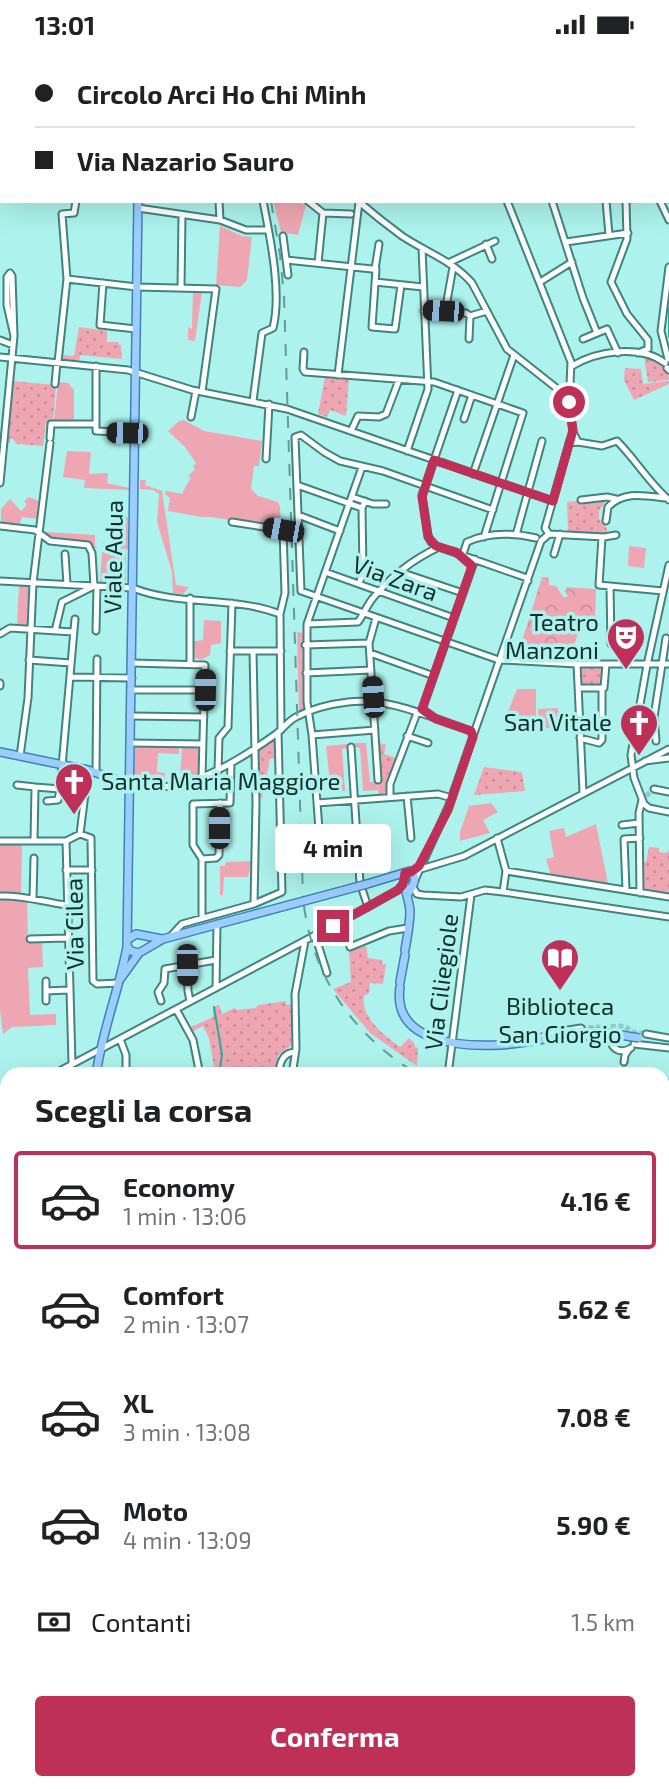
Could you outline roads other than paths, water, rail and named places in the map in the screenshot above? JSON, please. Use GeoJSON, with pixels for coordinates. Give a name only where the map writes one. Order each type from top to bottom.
{"type":"FeatureCollection","features":[{"type":"Feature","properties":{"kind":"main road","name":"Viale Adua"},"geometry":{"type":"LineString","coordinates":[[120,981],[127,943],[138,205]]}},
{"type":"Feature","properties":{"kind":"main road"},"geometry":{"type":"LineString","coordinates":[[0,752],[64,764],[129,784]]}},
{"type":"Feature","properties":{"kind":"main road"},"geometry":{"type":"LineString","coordinates":[[166,938],[132,935],[127,943],[131,951],[142,951],[179,934],[188,926],[217,924],[363,882],[389,878],[408,883],[408,928],[400,985],[401,1009],[411,1026],[428,1037],[452,1042],[495,1045],[602,1032],[637,1041]]}},
{"type":"Feature","properties":{"kind":"main road","name":"Viale Adua"},"geometry":{"type":"LineString","coordinates":[[127,913],[131,924],[140,935]]}},
{"type":"Feature","properties":{"kind":"main road"},"geometry":{"type":"LineString","coordinates":[[96,1067],[98,1050],[120,981],[146,943],[140,935]]}},
{"type":"Feature","properties":{"kind":"street"},"geometry":{"type":"LineString","coordinates":[[55,384],[67,279],[62,214],[74,213],[76,203]]}},
{"type":"Feature","properties":{"kind":"street"},"geometry":{"type":"LineString","coordinates":[[219,203],[220,220]]}},
{"type":"Feature","properties":{"kind":"street"},"geometry":{"type":"LineString","coordinates":[[253,401],[261,333],[272,329],[274,323],[274,282],[263,203]]}},
{"type":"Feature","properties":{"kind":"street"},"geometry":{"type":"LineString","coordinates":[[310,203],[323,213],[351,214]]}},
{"type":"Feature","properties":{"kind":"street"},"geometry":{"type":"LineString","coordinates":[[338,375],[358,203]]}},
{"type":"Feature","properties":{"kind":"street"},"geometry":{"type":"LineString","coordinates":[[359,203],[401,235],[451,265],[470,281],[502,342],[514,355],[569,398]]}},
{"type":"Feature","properties":{"kind":"street"},"geometry":{"type":"LineString","coordinates":[[508,203],[572,366],[569,398],[573,430],[578,442]]}},
{"type":"Feature","properties":{"kind":"street"},"geometry":{"type":"LineString","coordinates":[[553,203],[597,333]]}},
{"type":"Feature","properties":{"kind":"street"},"geometry":{"type":"LineString","coordinates":[[606,203],[609,235]]}},
{"type":"Feature","properties":{"kind":"street"},"geometry":{"type":"LineString","coordinates":[[626,203],[628,233],[625,250],[611,282],[627,314],[648,338],[648,349],[638,353]]}},
{"type":"Feature","properties":{"kind":"street"},"geometry":{"type":"LineString","coordinates":[[661,203],[669,220]]}},
{"type":"Feature","properties":{"kind":"street"},"geometry":{"type":"LineString","coordinates":[[138,205],[220,220],[244,230],[268,230]]}},
{"type":"Feature","properties":{"kind":"street"},"geometry":{"type":"LineString","coordinates":[[318,263],[323,213]]}},
{"type":"Feature","properties":{"kind":"street"},"geometry":{"type":"LineString","coordinates":[[181,285],[182,215]]}},
{"type":"Feature","properties":{"kind":"street"},"geometry":{"type":"LineString","coordinates":[[566,242],[628,233]]}},
{"type":"Feature","properties":{"kind":"street"},"geometry":{"type":"LineString","coordinates":[[283,236],[288,275]]}},
{"type":"Feature","properties":{"kind":"street"},"geometry":{"type":"LineString","coordinates":[[451,265],[495,240]]}},
{"type":"Feature","properties":{"kind":"street"},"geometry":{"type":"LineString","coordinates":[[379,243],[371,280],[423,287]]}},
{"type":"Feature","properties":{"kind":"street"},"geometry":{"type":"LineString","coordinates":[[486,244],[492,259]]}},
{"type":"Feature","properties":{"kind":"street"},"geometry":{"type":"LineString","coordinates":[[407,451],[428,391],[422,248]]}},
{"type":"Feature","properties":{"kind":"street"},"geometry":{"type":"LineString","coordinates":[[286,260],[374,269]]}},
{"type":"Feature","properties":{"kind":"street"},"geometry":{"type":"LineString","coordinates":[[540,282],[572,263]]}},
{"type":"Feature","properties":{"kind":"street"},"geometry":{"type":"LineString","coordinates":[[445,312],[451,265]]}},
{"type":"Feature","properties":{"kind":"street"},"geometry":{"type":"LineString","coordinates":[[668,364],[661,331],[669,267]]}},
{"type":"Feature","properties":{"kind":"street"},"geometry":{"type":"LineString","coordinates":[[67,279],[137,287],[181,285],[216,289],[199,391],[191,417]]}},
{"type":"Feature","properties":{"kind":"street"},"geometry":{"type":"LineString","coordinates":[[375,282],[371,325],[393,330],[396,327],[401,285]]}},
{"type":"Feature","properties":{"kind":"street"},"geometry":{"type":"LineString","coordinates":[[103,283],[100,325],[136,329]]}},
{"type":"Feature","properties":{"kind":"street"},"geometry":{"type":"LineString","coordinates":[[0,483],[14,336],[9,296]]}},
{"type":"Feature","properties":{"kind":"street"},"geometry":{"type":"LineString","coordinates":[[424,311],[468,313],[470,316]]}},
{"type":"Feature","properties":{"kind":"street"},"geometry":{"type":"LineString","coordinates":[[470,316],[487,311]]}},
{"type":"Feature","properties":{"kind":"street"},"geometry":{"type":"LineString","coordinates":[[469,339],[470,316]]}},
{"type":"Feature","properties":{"kind":"street"},"geometry":{"type":"LineString","coordinates":[[583,339],[606,329],[618,353]]}},
{"type":"Feature","properties":{"kind":"street"},"geometry":{"type":"LineString","coordinates":[[0,340],[13,345]]}},
{"type":"Feature","properties":{"kind":"street"},"geometry":{"type":"LineString","coordinates":[[304,352],[304,372],[426,381],[524,414],[484,537]]}},
{"type":"Feature","properties":{"kind":"street"},"geometry":{"type":"LineString","coordinates":[[572,366],[590,356],[618,353],[638,353],[668,364]]}},
{"type":"Feature","properties":{"kind":"street"},"geometry":{"type":"LineString","coordinates":[[473,474],[514,355]]}},
{"type":"Feature","properties":{"kind":"street"},"geometry":{"type":"LineString","coordinates":[[0,357],[128,370],[199,391],[288,409],[553,501]]}},
{"type":"Feature","properties":{"kind":"street"},"geometry":{"type":"LineString","coordinates":[[96,366],[95,430],[135,433]]}},
{"type":"Feature","properties":{"kind":"street"},"geometry":{"type":"LineString","coordinates":[[351,431],[358,416],[379,417],[386,414],[399,380]]}},
{"type":"Feature","properties":{"kind":"street"},"geometry":{"type":"LineString","coordinates":[[458,390],[424,486],[422,498],[430,540],[439,547],[528,579]]}},
{"type":"Feature","properties":{"kind":"street"},"geometry":{"type":"LineString","coordinates":[[0,394],[8,394]]}},
{"type":"Feature","properties":{"kind":"street"},"geometry":{"type":"LineString","coordinates":[[464,419],[472,395]]}},
{"type":"Feature","properties":{"kind":"street"},"geometry":{"type":"LineString","coordinates":[[265,404],[269,415],[266,459]]}},
{"type":"Feature","properties":{"kind":"street"},"geometry":{"type":"LineString","coordinates":[[20,756],[28,703],[33,583],[51,423],[95,424]]}},
{"type":"Feature","properties":{"kind":"street"},"geometry":{"type":"LineString","coordinates":[[549,534],[545,529],[573,430]]}},
{"type":"Feature","properties":{"kind":"street"},"geometry":{"type":"LineString","coordinates":[[492,510],[415,482],[332,457],[301,435],[296,435],[300,589],[499,661],[669,664]]}},
{"type":"Feature","properties":{"kind":"street"},"geometry":{"type":"LineString","coordinates":[[516,535],[542,441]]}},
{"type":"Feature","properties":{"kind":"street"},"geometry":{"type":"LineString","coordinates":[[569,443],[601,446],[617,441],[642,469],[652,486],[668,499]]}},
{"type":"Feature","properties":{"kind":"street"},"geometry":{"type":"LineString","coordinates":[[320,843],[306,673],[307,624],[362,467]]}},
{"type":"Feature","properties":{"kind":"street"},"geometry":{"type":"LineString","coordinates":[[415,482],[422,498]]}},
{"type":"Feature","properties":{"kind":"street"},"geometry":{"type":"LineString","coordinates":[[297,485],[363,505],[386,504]]}},
{"type":"Feature","properties":{"kind":"street"},"geometry":{"type":"LineString","coordinates":[[581,500],[607,497],[616,499],[635,495],[668,499]]}},
{"type":"Feature","properties":{"kind":"street"},"geometry":{"type":"LineString","coordinates":[[606,521],[607,509],[616,499]]}},
{"type":"Feature","properties":{"kind":"street"},"geometry":{"type":"LineString","coordinates":[[359,584],[363,572],[363,505]]}},
{"type":"Feature","properties":{"kind":"street"},"geometry":{"type":"LineString","coordinates":[[298,515],[340,531]]}},
{"type":"Feature","properties":{"kind":"street"},"geometry":{"type":"LineString","coordinates":[[166,938],[180,925],[188,926],[202,918],[254,904],[282,892],[280,614],[285,593],[283,530],[232,521]]}},
{"type":"Feature","properties":{"kind":"street"},"geometry":{"type":"LineString","coordinates":[[0,526],[34,530],[50,541],[90,547],[95,586],[96,631]]}},
{"type":"Feature","properties":{"kind":"street"},"geometry":{"type":"LineString","coordinates":[[408,883],[425,856],[452,798],[472,734],[478,725],[542,539],[549,534],[603,537],[616,535]]}},
{"type":"Feature","properties":{"kind":"street"},"geometry":{"type":"LineString","coordinates":[[554,554],[560,534]]}},
{"type":"Feature","properties":{"kind":"street"},"geometry":{"type":"LineString","coordinates":[[459,553],[466,543],[484,537],[516,535],[536,538]]}},
{"type":"Feature","properties":{"kind":"street"},"geometry":{"type":"LineString","coordinates":[[603,537],[598,583],[600,586],[663,591]]}},
{"type":"Feature","properties":{"kind":"street"},"geometry":{"type":"LineString","coordinates":[[436,719],[422,709],[472,566],[474,558],[470,541]]}},
{"type":"Feature","properties":{"kind":"street"},"geometry":{"type":"LineString","coordinates":[[307,624],[359,621],[379,591],[412,561],[439,547]]}},
{"type":"Feature","properties":{"kind":"street"},"geometry":{"type":"LineString","coordinates":[[459,553],[472,566]]}},
{"type":"Feature","properties":{"kind":"street"},"geometry":{"type":"LineString","coordinates":[[65,554],[67,584]]}},
{"type":"Feature","properties":{"kind":"street"},"geometry":{"type":"LineString","coordinates":[[669,565],[646,665],[632,746],[632,768],[643,798],[649,808],[669,812]]}},
{"type":"Feature","properties":{"kind":"street","name":"Via Zara"},"geometry":{"type":"LineString","coordinates":[[325,572],[454,618]]}},
{"type":"Feature","properties":{"kind":"street"},"geometry":{"type":"LineString","coordinates":[[400,572],[463,593]]}},
{"type":"Feature","properties":{"kind":"street"},"geometry":{"type":"LineString","coordinates":[[0,581],[133,587],[150,594]]}},
{"type":"Feature","properties":{"kind":"street"},"geometry":{"type":"LineString","coordinates":[[55,631],[62,602],[95,586]]}},
{"type":"Feature","properties":{"kind":"street"},"geometry":{"type":"LineString","coordinates":[[610,587],[611,645]]}},
{"type":"Feature","properties":{"kind":"street"},"geometry":{"type":"LineString","coordinates":[[133,597],[150,594],[190,598],[232,603],[280,614]]}},
{"type":"Feature","properties":{"kind":"street"},"geometry":{"type":"LineString","coordinates":[[190,598],[190,664]]}},
{"type":"Feature","properties":{"kind":"street"},"geometry":{"type":"LineString","coordinates":[[218,771],[219,738],[228,727],[232,603]]}},
{"type":"Feature","properties":{"kind":"street"},"geometry":{"type":"LineString","coordinates":[[376,618],[369,643],[378,780]]}},
{"type":"Feature","properties":{"kind":"street"},"geometry":{"type":"LineString","coordinates":[[47,801],[58,800],[64,764],[75,619]]}},
{"type":"Feature","properties":{"kind":"street"},"geometry":{"type":"LineString","coordinates":[[0,634],[7,629],[74,632]]}},
{"type":"Feature","properties":{"kind":"street"},"geometry":{"type":"LineString","coordinates":[[653,637],[668,638],[660,665],[655,721],[659,754]]}},
{"type":"Feature","properties":{"kind":"street"},"geometry":{"type":"LineString","coordinates":[[305,645],[369,643]]}},
{"type":"Feature","properties":{"kind":"street"},"geometry":{"type":"LineString","coordinates":[[230,651],[281,651]]}},
{"type":"Feature","properties":{"kind":"street"},"geometry":{"type":"LineString","coordinates":[[253,651],[254,904]]}},
{"type":"Feature","properties":{"kind":"street"},"geometry":{"type":"LineString","coordinates":[[370,653],[434,676]]}},
{"type":"Feature","properties":{"kind":"street"},"geometry":{"type":"LineString","coordinates":[[0,841],[66,841],[80,834],[92,771],[96,659]]}},
{"type":"Feature","properties":{"kind":"street"},"geometry":{"type":"LineString","coordinates":[[29,660],[71,663]]}},
{"type":"Feature","properties":{"kind":"street"},"geometry":{"type":"LineString","coordinates":[[132,663],[205,665],[202,777]]}},
{"type":"Feature","properties":{"kind":"street"},"geometry":{"type":"LineString","coordinates":[[578,664],[583,792]]}},
{"type":"Feature","properties":{"kind":"street"},"geometry":{"type":"LineString","coordinates":[[580,739],[599,743],[603,740],[601,689],[606,684],[606,664]]}},
{"type":"Feature","properties":{"kind":"street"},"geometry":{"type":"LineString","coordinates":[[306,673],[371,670]]}},
{"type":"Feature","properties":{"kind":"street"},"geometry":{"type":"LineString","coordinates":[[70,677],[132,678]]}},
{"type":"Feature","properties":{"kind":"street"},"geometry":{"type":"LineString","coordinates":[[578,688],[601,689]]}},
{"type":"Feature","properties":{"kind":"street"},"geometry":{"type":"LineString","coordinates":[[131,690],[205,690]]}},
{"type":"Feature","properties":{"kind":"street"},"geometry":{"type":"LineString","coordinates":[[129,784],[151,787],[202,777],[218,771],[287,724],[309,712],[342,703],[373,701],[436,719],[472,734]]}},
{"type":"Feature","properties":{"kind":"street"},"geometry":{"type":"LineString","coordinates":[[390,797],[390,784],[417,713]]}},
{"type":"Feature","properties":{"kind":"street"},"geometry":{"type":"LineString","coordinates":[[130,716],[204,717]]}},
{"type":"Feature","properties":{"kind":"street"},"geometry":{"type":"LineString","coordinates":[[281,719],[287,724]]}},
{"type":"Feature","properties":{"kind":"street"},"geometry":{"type":"LineString","coordinates":[[312,734],[375,730]]}},
{"type":"Feature","properties":{"kind":"street"},"geometry":{"type":"LineString","coordinates":[[349,732],[358,849],[368,907]]}},
{"type":"Feature","properties":{"kind":"street"},"geometry":{"type":"LineString","coordinates":[[407,736],[428,743]]}},
{"type":"Feature","properties":{"kind":"street"},"geometry":{"type":"LineString","coordinates":[[130,743],[203,744]]}},
{"type":"Feature","properties":{"kind":"street"},"geometry":{"type":"LineString","coordinates":[[421,869],[462,857],[669,748]]}},
{"type":"Feature","properties":{"kind":"street"},"geometry":{"type":"LineString","coordinates":[[644,761],[669,758]]}},
{"type":"Feature","properties":{"kind":"street"},"geometry":{"type":"LineString","coordinates":[[202,918],[202,859],[193,847],[193,805],[230,803],[231,763]]}},
{"type":"Feature","properties":{"kind":"street"},"geometry":{"type":"LineString","coordinates":[[17,785],[60,789]]}},
{"type":"Feature","properties":{"kind":"street"},"geometry":{"type":"LineString","coordinates":[[34,841],[35,787]]}},
{"type":"Feature","properties":{"kind":"street"},"geometry":{"type":"LineString","coordinates":[[654,789],[669,792]]}},
{"type":"Feature","properties":{"kind":"street"},"geometry":{"type":"LineString","coordinates":[[317,803],[440,794],[452,798]]}},
{"type":"Feature","properties":{"kind":"street"},"geometry":{"type":"LineString","coordinates":[[407,796],[411,838]]}},
{"type":"Feature","properties":{"kind":"street"},"geometry":{"type":"LineString","coordinates":[[640,893],[639,823],[643,798]]}},
{"type":"Feature","properties":{"kind":"street"},"geometry":{"type":"LineString","coordinates":[[202,859],[215,859],[219,855],[220,803]]}},
{"type":"Feature","properties":{"kind":"street"},"geometry":{"type":"LineString","coordinates":[[622,825],[639,823]]}},
{"type":"Feature","properties":{"kind":"street","name":"Via Cilea"},"geometry":{"type":"LineString","coordinates":[[80,834],[91,839],[93,981],[120,981]]}},
{"type":"Feature","properties":{"kind":"street"},"geometry":{"type":"LineString","coordinates":[[497,838],[506,871],[503,892]]}},
{"type":"Feature","properties":{"kind":"street"},"geometry":{"type":"LineString","coordinates":[[626,890],[624,839],[640,838]]}},
{"type":"Feature","properties":{"kind":"street"},"geometry":{"type":"LineString","coordinates":[[66,841],[72,1064]]}},
{"type":"Feature","properties":{"kind":"street"},"geometry":{"type":"LineString","coordinates":[[337,850],[358,849]]}},
{"type":"Feature","properties":{"kind":"street"},"geometry":{"type":"LineString","coordinates":[[67,1067],[398,890],[421,869],[425,856]]}},
{"type":"Feature","properties":{"kind":"street"},"geometry":{"type":"LineString","coordinates":[[33,899],[34,858]]}},
{"type":"Feature","properties":{"kind":"street"},"geometry":{"type":"LineString","coordinates":[[66,870],[92,870]]}},
{"type":"Feature","properties":{"kind":"street"},"geometry":{"type":"LineString","coordinates":[[506,871],[669,897]]}},
{"type":"Feature","properties":{"kind":"street"},"geometry":{"type":"LineString","coordinates":[[408,883],[417,894],[422,895],[461,897],[485,890],[669,917]]}},
{"type":"Feature","properties":{"kind":"street"},"geometry":{"type":"LineString","coordinates":[[0,895],[21,896],[66,905]]}},
{"type":"Feature","properties":{"kind":"street","name":"Via Ciliegiole"},"geometry":{"type":"LineString","coordinates":[[449,1067],[471,895]]}},
{"type":"Feature","properties":{"kind":"street"},"geometry":{"type":"LineString","coordinates":[[216,987],[217,924]]}},
{"type":"Feature","properties":{"kind":"street"},"geometry":{"type":"LineString","coordinates":[[350,947],[397,928],[408,928]]}},
{"type":"Feature","properties":{"kind":"street"},"geometry":{"type":"LineString","coordinates":[[315,935],[327,973]]}},
{"type":"Feature","properties":{"kind":"street"},"geometry":{"type":"LineString","coordinates":[[30,939],[67,938]]}},
{"type":"Feature","properties":{"kind":"street"},"geometry":{"type":"LineString","coordinates":[[293,1067],[295,996],[305,941]]}},
{"type":"Feature","properties":{"kind":"street"},"geometry":{"type":"LineString","coordinates":[[161,1001],[158,992],[163,984],[165,969],[216,960]]}},
{"type":"Feature","properties":{"kind":"street"},"geometry":{"type":"LineString","coordinates":[[187,965],[190,1001]]}},
{"type":"Feature","properties":{"kind":"street"},"geometry":{"type":"LineString","coordinates":[[46,981],[46,1001]]}},
{"type":"Feature","properties":{"kind":"street"},"geometry":{"type":"LineString","coordinates":[[46,991],[68,990]]}},
{"type":"Feature","properties":{"kind":"street"},"geometry":{"type":"LineString","coordinates":[[176,1009],[194,1042],[199,1067]]}},
{"type":"Feature","properties":{"kind":"street"},"geometry":{"type":"LineString","coordinates":[[540,1039],[548,1033],[581,1028]]}},
{"type":"Feature","properties":{"kind":"street"},"geometry":{"type":"LineString","coordinates":[[103,1032],[107,1040],[113,1042]]}},
{"type":"Feature","properties":{"kind":"street"},"geometry":{"type":"LineString","coordinates":[[561,1036],[610,1038],[611,1045],[624,1062],[625,1055],[637,1041]]}},
{"type":"Feature","properties":{"kind":"street"},"geometry":{"type":"LineString","coordinates":[[617,1050],[623,1051],[637,1041],[669,1038]]}},
{"type":"Feature","properties":{"kind":"street"},"geometry":{"type":"LineString","coordinates":[[120,1039],[126,1055],[126,1067]]}},
{"type":"Feature","properties":{"kind":"street"},"geometry":{"type":"LineString","coordinates":[[637,1041],[669,1048]]}},
{"type":"Feature","properties":{"kind":"street"},"geometry":{"type":"LineString","coordinates":[[280,1067],[283,1059],[289,1053],[295,1052]]}},
{"type":"Feature","properties":{"kind":"street"},"geometry":{"type":"LineString","coordinates":[[85,1058],[91,1059],[94,1067]]}},
{"type":"Feature","properties":{"kind":"waterway"},"geometry":{"type":"LineString","coordinates":[[669,308],[669,337]]}},
{"type":"Feature","properties":{"kind":"waterway"},"geometry":{"type":"LineString","coordinates":[[214,1007],[222,1055],[220,1067]]}},
{"type":"Feature","properties":{"kind":"tunnel"},"geometry":{"type":"LineString","coordinates":[[646,796],[654,789]]}},
{"type":"Feature","properties":{"kind":"tunnel"},"geometry":{"type":"LineString","coordinates":[[581,1028],[624,1026],[633,1032],[646,1034]]}},
{"type":"Feature","properties":{"kind":"tunnel"},"geometry":{"type":"LineString","coordinates":[[624,1062],[625,1067]]}},
{"type":"Feature","properties":{"kind":"railway"},"geometry":{"type":"LineString","coordinates":[[271,203],[284,296],[303,897]]}},
{"type":"Feature","properties":{"kind":"railway"},"geometry":{"type":"LineString","coordinates":[[304,906],[317,958],[341,1004],[375,1043],[407,1067]]}},
{"type":"Feature","properties":{"kind":"place","name":"Teatro Manzoni"},"geometry":{"type":"Point","coordinates":[626,671]}},
{"type":"Feature","properties":{"kind":"place","name":"San Vitale"},"geometry":{"type":"Point","coordinates":[639,757]}},
{"type":"Feature","properties":{"kind":"place","name":"Santa Maria Maggiore"},"geometry":{"type":"Point","coordinates":[74,816]}},
{"type":"Feature","properties":{"kind":"place","name":"Biblioteca San Giorgio"},"geometry":{"type":"Point","coordinates":[560,992]}}]}
